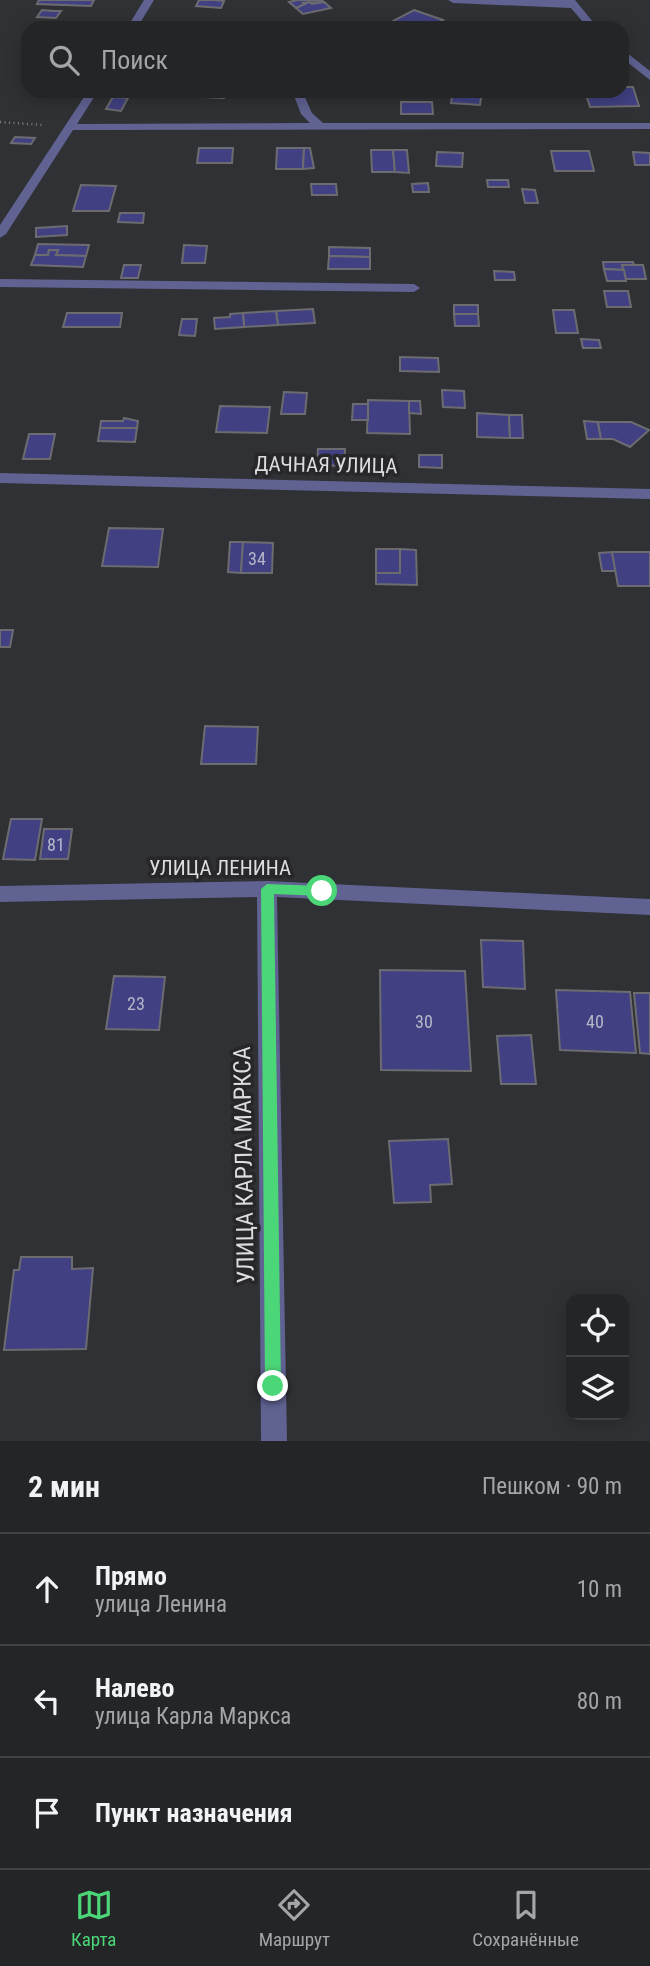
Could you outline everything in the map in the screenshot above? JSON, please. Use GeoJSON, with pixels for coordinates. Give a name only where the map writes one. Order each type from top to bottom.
{"type":"FeatureCollection","features":[{"type":"Feature","properties":{"kind":"street"},"geometry":{"type":"LineString","coordinates":[[136,21],[149,0]]}},
{"type":"Feature","properties":{"kind":"street"},"geometry":{"type":"LineString","coordinates":[[453,0],[571,2],[587,21]]}},
{"type":"Feature","properties":{"kind":"street"},"geometry":{"type":"LineString","coordinates":[[629,58],[650,76]]}},
{"type":"Feature","properties":{"kind":"street"},"geometry":{"type":"LineString","coordinates":[[0,234],[89,98]]}},
{"type":"Feature","properties":{"kind":"street"},"geometry":{"type":"LineString","coordinates":[[300,98],[307,114],[319,126]]}},
{"type":"Feature","properties":{"kind":"street"},"geometry":{"type":"LineString","coordinates":[[72,127],[650,126]]}},
{"type":"Feature","properties":{"kind":"street"},"geometry":{"type":"LineString","coordinates":[[0,283],[414,288]]}},
{"type":"Feature","properties":{"kind":"street","name":"ДАЧНАЯ УЛИЦА"},"geometry":{"type":"LineString","coordinates":[[0,478],[650,494]]}},
{"type":"Feature","properties":{"kind":"street","name":"УЛИЦА ЛЕНИНА"},"geometry":{"type":"LineString","coordinates":[[0,894],[267,889],[650,907]]}},
{"type":"Feature","properties":{"kind":"street","name":"УЛИЦА КАРЛА МАРКСА"},"geometry":{"type":"LineString","coordinates":[[267,889],[274,1441]]}},
{"type":"Feature","properties":{"kind":"path"},"geometry":{"type":"LineString","coordinates":[[0,122],[72,127]]}},
{"type":"Feature","properties":{"kind":"building"},"geometry":{"type":"Polygon","coordinates":[[[39,0],[94,0],[91,6],[37,4],[39,0]]]}},
{"type":"Feature","properties":{"kind":"building"},"geometry":{"type":"Polygon","coordinates":[[[199,0],[224,1],[221,8],[196,6],[199,0]]]}},
{"type":"Feature","properties":{"kind":"building"},"geometry":{"type":"Polygon","coordinates":[[[289,2],[324,2],[303,3],[306,6],[296,8],[289,2]]]}},
{"type":"Feature","properties":{"kind":"building"},"geometry":{"type":"Polygon","coordinates":[[[309,2],[324,2],[331,8],[303,14],[296,8],[309,2]]]}},
{"type":"Feature","properties":{"kind":"building"},"geometry":{"type":"Polygon","coordinates":[[[42,10],[61,11],[56,18],[37,17],[42,10]]]}},
{"type":"Feature","properties":{"kind":"building"},"geometry":{"type":"Polygon","coordinates":[[[414,10],[443,20],[441,21],[393,21],[414,10]]]}},
{"type":"Feature","properties":{"kind":"building"},"geometry":{"type":"Polygon","coordinates":[[[629,87],[633,87],[639,106],[590,107],[587,98],[629,98],[629,87]]]}},
{"type":"Feature","properties":{"kind":"building"},"geometry":{"type":"Polygon","coordinates":[[[112,98],[128,98],[121,111],[106,109],[112,98]]]}},
{"type":"Feature","properties":{"kind":"building"},"geometry":{"type":"Polygon","coordinates":[[[452,98],[481,98],[480,105],[451,103],[452,98]]]}},
{"type":"Feature","properties":{"kind":"building"},"geometry":{"type":"Polygon","coordinates":[[[401,102],[432,102],[433,114],[401,114],[401,102]]]}},
{"type":"Feature","properties":{"kind":"building"},"geometry":{"type":"Polygon","coordinates":[[[15,137],[35,138],[31,144],[11,143],[15,137]]]}},
{"type":"Feature","properties":{"kind":"building"},"geometry":{"type":"Polygon","coordinates":[[[199,148],[233,148],[232,163],[197,163],[199,148]]]}},
{"type":"Feature","properties":{"kind":"building"},"geometry":{"type":"Polygon","coordinates":[[[277,148],[304,148],[303,169],[276,169],[277,148]]]}},
{"type":"Feature","properties":{"kind":"building"},"geometry":{"type":"Polygon","coordinates":[[[304,148],[310,148],[314,168],[303,169],[304,148]]]}},
{"type":"Feature","properties":{"kind":"building"},"geometry":{"type":"Polygon","coordinates":[[[371,150],[393,150],[395,172],[372,172],[371,150]]]}},
{"type":"Feature","properties":{"kind":"building"},"geometry":{"type":"Polygon","coordinates":[[[393,150],[407,150],[409,173],[395,172],[393,150]]]}},
{"type":"Feature","properties":{"kind":"building"},"geometry":{"type":"Polygon","coordinates":[[[551,151],[589,151],[594,171],[555,171],[551,151]]]}},
{"type":"Feature","properties":{"kind":"building"},"geometry":{"type":"Polygon","coordinates":[[[437,152],[463,153],[462,167],[436,166],[437,152]]]}},
{"type":"Feature","properties":{"kind":"building"},"geometry":{"type":"Polygon","coordinates":[[[633,152],[650,153],[650,165],[635,165],[633,152]]]}},
{"type":"Feature","properties":{"kind":"building"},"geometry":{"type":"Polygon","coordinates":[[[487,180],[508,180],[509,187],[488,187],[487,180]]]}},
{"type":"Feature","properties":{"kind":"building"},"geometry":{"type":"Polygon","coordinates":[[[428,183],[429,192],[413,192],[412,184],[428,183]]]}},
{"type":"Feature","properties":{"kind":"building"},"geometry":{"type":"Polygon","coordinates":[[[311,184],[336,184],[337,195],[312,195],[311,184]]]}},
{"type":"Feature","properties":{"kind":"building"},"geometry":{"type":"Polygon","coordinates":[[[81,185],[116,186],[109,211],[73,211],[81,185]]]}},
{"type":"Feature","properties":{"kind":"building"},"geometry":{"type":"Polygon","coordinates":[[[522,189],[535,190],[538,203],[525,203],[522,189]]]}},
{"type":"Feature","properties":{"kind":"building"},"geometry":{"type":"Polygon","coordinates":[[[120,213],[144,213],[143,223],[118,222],[120,213]]]}},
{"type":"Feature","properties":{"kind":"building"},"geometry":{"type":"Polygon","coordinates":[[[67,226],[67,235],[36,237],[36,228],[67,226]]]}},
{"type":"Feature","properties":{"kind":"building"},"geometry":{"type":"Polygon","coordinates":[[[38,244],[89,245],[86,256],[56,255],[58,250],[49,250],[48,255],[35,255],[38,244]]]}},
{"type":"Feature","properties":{"kind":"building"},"geometry":{"type":"Polygon","coordinates":[[[184,245],[207,246],[205,263],[182,263],[184,245]]]}},
{"type":"Feature","properties":{"kind":"building"},"geometry":{"type":"Polygon","coordinates":[[[329,247],[370,248],[370,257],[329,256],[329,247]]]}},
{"type":"Feature","properties":{"kind":"building"},"geometry":{"type":"Polygon","coordinates":[[[49,250],[58,250],[56,255],[86,256],[83,267],[31,265],[35,255],[48,255],[49,250]]]}},
{"type":"Feature","properties":{"kind":"building"},"geometry":{"type":"Polygon","coordinates":[[[329,256],[370,257],[370,269],[328,269],[329,256]]]}},
{"type":"Feature","properties":{"kind":"building"},"geometry":{"type":"Polygon","coordinates":[[[603,262],[633,262],[634,265],[622,265],[624,270],[604,269],[603,262]]]}},
{"type":"Feature","properties":{"kind":"building"},"geometry":{"type":"Polygon","coordinates":[[[124,265],[141,265],[138,278],[121,278],[124,265]]]}},
{"type":"Feature","properties":{"kind":"building"},"geometry":{"type":"Polygon","coordinates":[[[622,265],[643,265],[646,279],[626,279],[622,265]]]}},
{"type":"Feature","properties":{"kind":"building"},"geometry":{"type":"Polygon","coordinates":[[[604,269],[624,270],[626,281],[607,281],[604,269]]]}},
{"type":"Feature","properties":{"kind":"building"},"geometry":{"type":"Polygon","coordinates":[[[494,271],[514,272],[515,280],[495,280],[494,271]]]}},
{"type":"Feature","properties":{"kind":"building"},"geometry":{"type":"Polygon","coordinates":[[[604,291],[628,291],[631,307],[607,307],[604,291]]]}},
{"type":"Feature","properties":{"kind":"building"},"geometry":{"type":"Polygon","coordinates":[[[454,305],[478,305],[478,314],[454,314],[454,305]]]}},
{"type":"Feature","properties":{"kind":"building"},"geometry":{"type":"Polygon","coordinates":[[[313,309],[315,323],[278,325],[276,311],[313,309]]]}},
{"type":"Feature","properties":{"kind":"building"},"geometry":{"type":"Polygon","coordinates":[[[553,310],[574,310],[578,333],[556,333],[553,310]]]}},
{"type":"Feature","properties":{"kind":"building"},"geometry":{"type":"Polygon","coordinates":[[[276,311],[278,325],[244,327],[243,313],[276,311]]]}},
{"type":"Feature","properties":{"kind":"building"},"geometry":{"type":"Polygon","coordinates":[[[67,313],[122,313],[120,327],[63,327],[67,313]]]}},
{"type":"Feature","properties":{"kind":"building"},"geometry":{"type":"Polygon","coordinates":[[[243,313],[244,327],[215,329],[214,318],[243,313]]]}},
{"type":"Feature","properties":{"kind":"building"},"geometry":{"type":"Polygon","coordinates":[[[454,314],[478,314],[479,326],[455,326],[454,314]]]}},
{"type":"Feature","properties":{"kind":"building"},"geometry":{"type":"Polygon","coordinates":[[[182,319],[197,319],[195,336],[179,335],[182,319]]]}},
{"type":"Feature","properties":{"kind":"building"},"geometry":{"type":"Polygon","coordinates":[[[581,339],[599,340],[601,348],[583,348],[581,339]]]}},
{"type":"Feature","properties":{"kind":"building"},"geometry":{"type":"Polygon","coordinates":[[[400,357],[438,358],[439,372],[400,371],[400,357]]]}},
{"type":"Feature","properties":{"kind":"building"},"geometry":{"type":"Polygon","coordinates":[[[442,390],[464,391],[465,408],[443,407],[442,390]]]}},
{"type":"Feature","properties":{"kind":"building"},"geometry":{"type":"Polygon","coordinates":[[[284,392],[307,393],[305,414],[281,414],[284,392]]]}},
{"type":"Feature","properties":{"kind":"building"},"geometry":{"type":"Polygon","coordinates":[[[368,400],[409,401],[410,434],[367,433],[368,400]]]}},
{"type":"Feature","properties":{"kind":"building"},"geometry":{"type":"Polygon","coordinates":[[[409,401],[420,401],[421,414],[409,413],[409,401]]]}},
{"type":"Feature","properties":{"kind":"building"},"geometry":{"type":"Polygon","coordinates":[[[353,404],[368,404],[368,420],[352,420],[353,404]]]}},
{"type":"Feature","properties":{"kind":"building"},"geometry":{"type":"Polygon","coordinates":[[[220,406],[270,407],[267,433],[216,432],[220,406]]]}},
{"type":"Feature","properties":{"kind":"building"},"geometry":{"type":"Polygon","coordinates":[[[477,413],[509,415],[510,438],[477,437],[477,413]]]}},
{"type":"Feature","properties":{"kind":"building"},"geometry":{"type":"Polygon","coordinates":[[[509,415],[522,415],[523,438],[510,438],[509,415]]]}},
{"type":"Feature","properties":{"kind":"building"},"geometry":{"type":"Polygon","coordinates":[[[124,418],[138,421],[137,428],[100,428],[101,421],[123,421],[124,418]]]}},
{"type":"Feature","properties":{"kind":"building"},"geometry":{"type":"Polygon","coordinates":[[[584,421],[598,422],[601,439],[587,439],[584,421]]]}},
{"type":"Feature","properties":{"kind":"building"},"geometry":{"type":"Polygon","coordinates":[[[598,422],[631,422],[649,430],[630,447],[613,439],[601,439],[598,422]]]}},
{"type":"Feature","properties":{"kind":"building"},"geometry":{"type":"Polygon","coordinates":[[[100,428],[137,428],[135,442],[98,441],[100,428]]]}},
{"type":"Feature","properties":{"kind":"building"},"geometry":{"type":"Polygon","coordinates":[[[29,434],[55,434],[50,459],[23,459],[29,434]]]}},
{"type":"Feature","properties":{"kind":"building"},"geometry":{"type":"Polygon","coordinates":[[[318,449],[345,449],[344,466],[317,465],[318,449]]]}},
{"type":"Feature","properties":{"kind":"building"},"geometry":{"type":"Polygon","coordinates":[[[419,455],[442,455],[442,468],[419,467],[419,455]]]}},
{"type":"Feature","properties":{"kind":"building"},"geometry":{"type":"Polygon","coordinates":[[[109,528],[163,529],[158,567],[102,566],[109,528]]]}},
{"type":"Feature","properties":{"kind":"building"},"geometry":{"type":"Polygon","coordinates":[[[230,542],[243,542],[241,573],[228,572],[230,542]]]}},
{"type":"Feature","properties":{"kind":"building"},"geometry":{"type":"Polygon","coordinates":[[[243,542],[273,543],[272,573],[241,573],[243,542]]]}},
{"type":"Feature","properties":{"kind":"building"},"geometry":{"type":"Polygon","coordinates":[[[376,549],[400,549],[400,573],[376,573],[376,549]]]}},
{"type":"Feature","properties":{"kind":"building"},"geometry":{"type":"Polygon","coordinates":[[[400,549],[416,550],[417,585],[376,584],[376,573],[400,573],[400,549]]]}},
{"type":"Feature","properties":{"kind":"building"},"geometry":{"type":"Polygon","coordinates":[[[612,552],[616,571],[602,571],[599,553],[612,552]]]}},
{"type":"Feature","properties":{"kind":"building"},"geometry":{"type":"Polygon","coordinates":[[[612,552],[650,552],[650,586],[618,586],[612,552]]]}},
{"type":"Feature","properties":{"kind":"building"},"geometry":{"type":"Polygon","coordinates":[[[0,630],[13,630],[10,647],[0,647],[0,630]]]}},
{"type":"Feature","properties":{"kind":"building"},"geometry":{"type":"Polygon","coordinates":[[[205,726],[258,727],[256,764],[201,764],[205,726]]]}},
{"type":"Feature","properties":{"kind":"building"},"geometry":{"type":"Polygon","coordinates":[[[11,819],[42,819],[35,860],[3,859],[11,819]]]}},
{"type":"Feature","properties":{"kind":"building"},"geometry":{"type":"Polygon","coordinates":[[[44,829],[72,829],[68,859],[40,859],[44,829]]]}},
{"type":"Feature","properties":{"kind":"building"},"geometry":{"type":"Polygon","coordinates":[[[481,940],[523,941],[525,989],[483,987],[481,940]]]}},
{"type":"Feature","properties":{"kind":"building"},"geometry":{"type":"Polygon","coordinates":[[[380,970],[465,971],[471,1071],[381,1070],[380,970]]]}},
{"type":"Feature","properties":{"kind":"building"},"geometry":{"type":"Polygon","coordinates":[[[114,976],[165,977],[159,1030],[106,1029],[114,976]]]}},
{"type":"Feature","properties":{"kind":"building"},"geometry":{"type":"Polygon","coordinates":[[[556,990],[630,992],[636,1053],[560,1050],[556,990]]]}},
{"type":"Feature","properties":{"kind":"building"},"geometry":{"type":"Polygon","coordinates":[[[634,993],[650,993],[650,1054],[640,1053],[634,993]]]}},
{"type":"Feature","properties":{"kind":"building"},"geometry":{"type":"Polygon","coordinates":[[[531,1035],[536,1084],[501,1084],[497,1036],[531,1035]]]}},
{"type":"Feature","properties":{"kind":"building"},"geometry":{"type":"Polygon","coordinates":[[[448,1139],[452,1184],[430,1185],[431,1202],[394,1203],[389,1141],[448,1139]]]}},
{"type":"Feature","properties":{"kind":"building"},"geometry":{"type":"Polygon","coordinates":[[[21,1257],[72,1257],[72,1269],[93,1268],[86,1349],[4,1350],[14,1270],[19,1270],[21,1257]]]}},
{"type":"Feature","properties":{"kind":"route"},"geometry":{"type":"LineString","coordinates":[[273,1386],[267,889],[322,891]]}}]}
